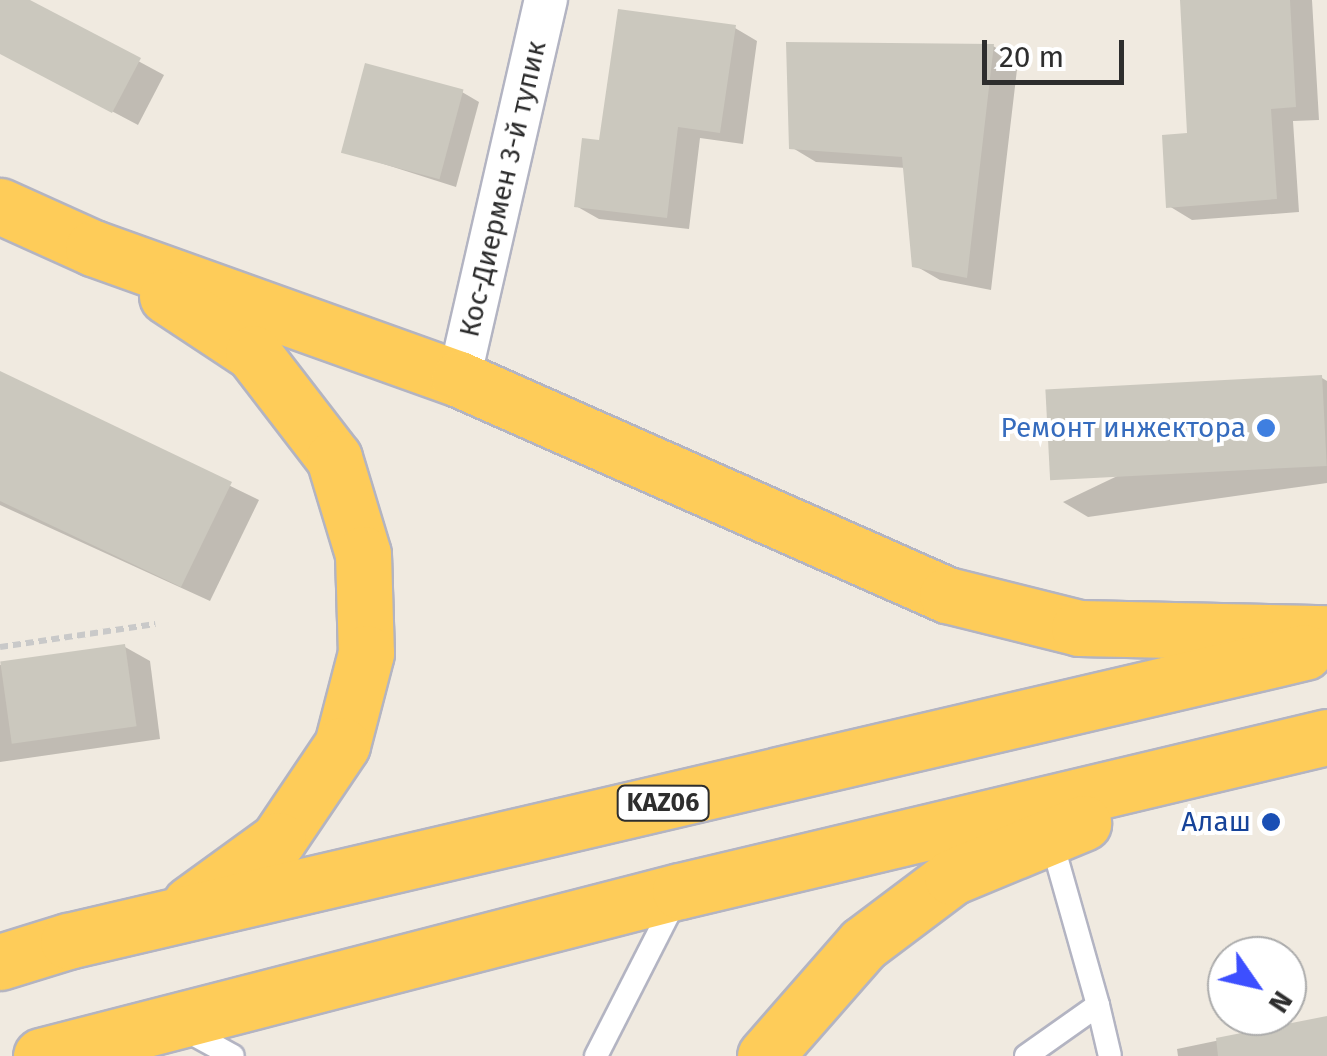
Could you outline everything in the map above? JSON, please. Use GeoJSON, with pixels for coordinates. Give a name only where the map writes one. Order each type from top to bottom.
{"type":"FeatureCollection","features":[{"type":"Feature","properties":{"kind":"highway"},"geometry":{"type":"LineString","coordinates":[[0,206],[93,248],[459,379],[947,595],[1079,628],[1327,633]]}},
{"type":"Feature","properties":{"kind":"highway"},"geometry":{"type":"LineString","coordinates":[[93,248],[253,353],[334,458],[363,554],[366,653],[342,745],[278,840],[171,918]]}},
{"type":"Feature","properties":{"kind":"highway","name":"KАZ06"},"geometry":{"type":"LineString","coordinates":[[0,962],[171,918],[1327,647]]}},
{"type":"Feature","properties":{"kind":"highway"},"geometry":{"type":"LineString","coordinates":[[765,1056],[864,944],[952,877],[1050,836],[1318,739]]}},
{"type":"Feature","properties":{"kind":"highway"},"geometry":{"type":"LineString","coordinates":[[41,1056],[168,1020],[680,891],[1318,739]]}},
{"type":"Feature","properties":{"kind":"street","name":"Кос-Диермен 3-й тупик"},"geometry":{"type":"LineString","coordinates":[[459,379],[546,0]]}},
{"type":"Feature","properties":{"kind":"lane"},"geometry":{"type":"LineString","coordinates":[[1050,836],[1110,1056]]}},
{"type":"Feature","properties":{"kind":"lane"},"geometry":{"type":"LineString","coordinates":[[596,1056],[680,891]]}},
{"type":"Feature","properties":{"kind":"lane"},"geometry":{"type":"LineString","coordinates":[[1026,1056],[1098,1005]]}},
{"type":"Feature","properties":{"kind":"lane"},"geometry":{"type":"LineString","coordinates":[[168,1020],[233,1056]]}},
{"type":"Feature","properties":{"kind":"path"},"geometry":{"type":"LineString","coordinates":[[0,647],[155,624]]}},
{"type":"Feature","properties":{"kind":"building"},"geometry":{"type":"Polygon","coordinates":[[[0,0],[30,0],[141,58],[112,113],[0,54],[0,0]]]}},
{"type":"Feature","properties":{"kind":"building"},"geometry":{"type":"Polygon","coordinates":[[[1180,0],[1290,0],[1296,107],[1271,109],[1277,199],[1166,208],[1162,135],[1187,133],[1180,0]]]}},
{"type":"Feature","properties":{"kind":"building"},"geometry":{"type":"Polygon","coordinates":[[[618,9],[736,25],[720,133],[678,127],[667,218],[574,207],[582,138],[599,140],[618,9]]]}},
{"type":"Feature","properties":{"kind":"building"},"geometry":{"type":"Polygon","coordinates":[[[786,42],[994,44],[967,278],[912,267],[902,157],[789,149],[786,42]]]}},
{"type":"Feature","properties":{"kind":"building"},"geometry":{"type":"Polygon","coordinates":[[[365,63],[464,89],[439,179],[341,153],[365,63]]]}},
{"type":"Feature","properties":{"kind":"building"},"geometry":{"type":"Polygon","coordinates":[[[0,371],[232,482],[181,587],[0,501],[0,371]]]}},
{"type":"Feature","properties":{"kind":"building"},"geometry":{"type":"Polygon","coordinates":[[[1322,375],[1327,466],[1050,480],[1045,389],[1322,375]]]}},
{"type":"Feature","properties":{"kind":"building"},"geometry":{"type":"Polygon","coordinates":[[[125,644],[137,726],[12,744],[0,662],[125,644]]]}},
{"type":"Feature","properties":{"kind":"building"},"geometry":{"type":"Polygon","coordinates":[[[1327,1016],[1327,1056],[1218,1056],[1216,1038],[1307,1036],[1307,1020],[1327,1016]]]}},
{"type":"Feature","properties":{"kind":"place","name":"Ремонт инжектора"},"geometry":{"type":"Point","coordinates":[1266,428]}},
{"type":"Feature","properties":{"kind":"place","name":"Алаш"},"geometry":{"type":"Point","coordinates":[1271,822]}}]}
